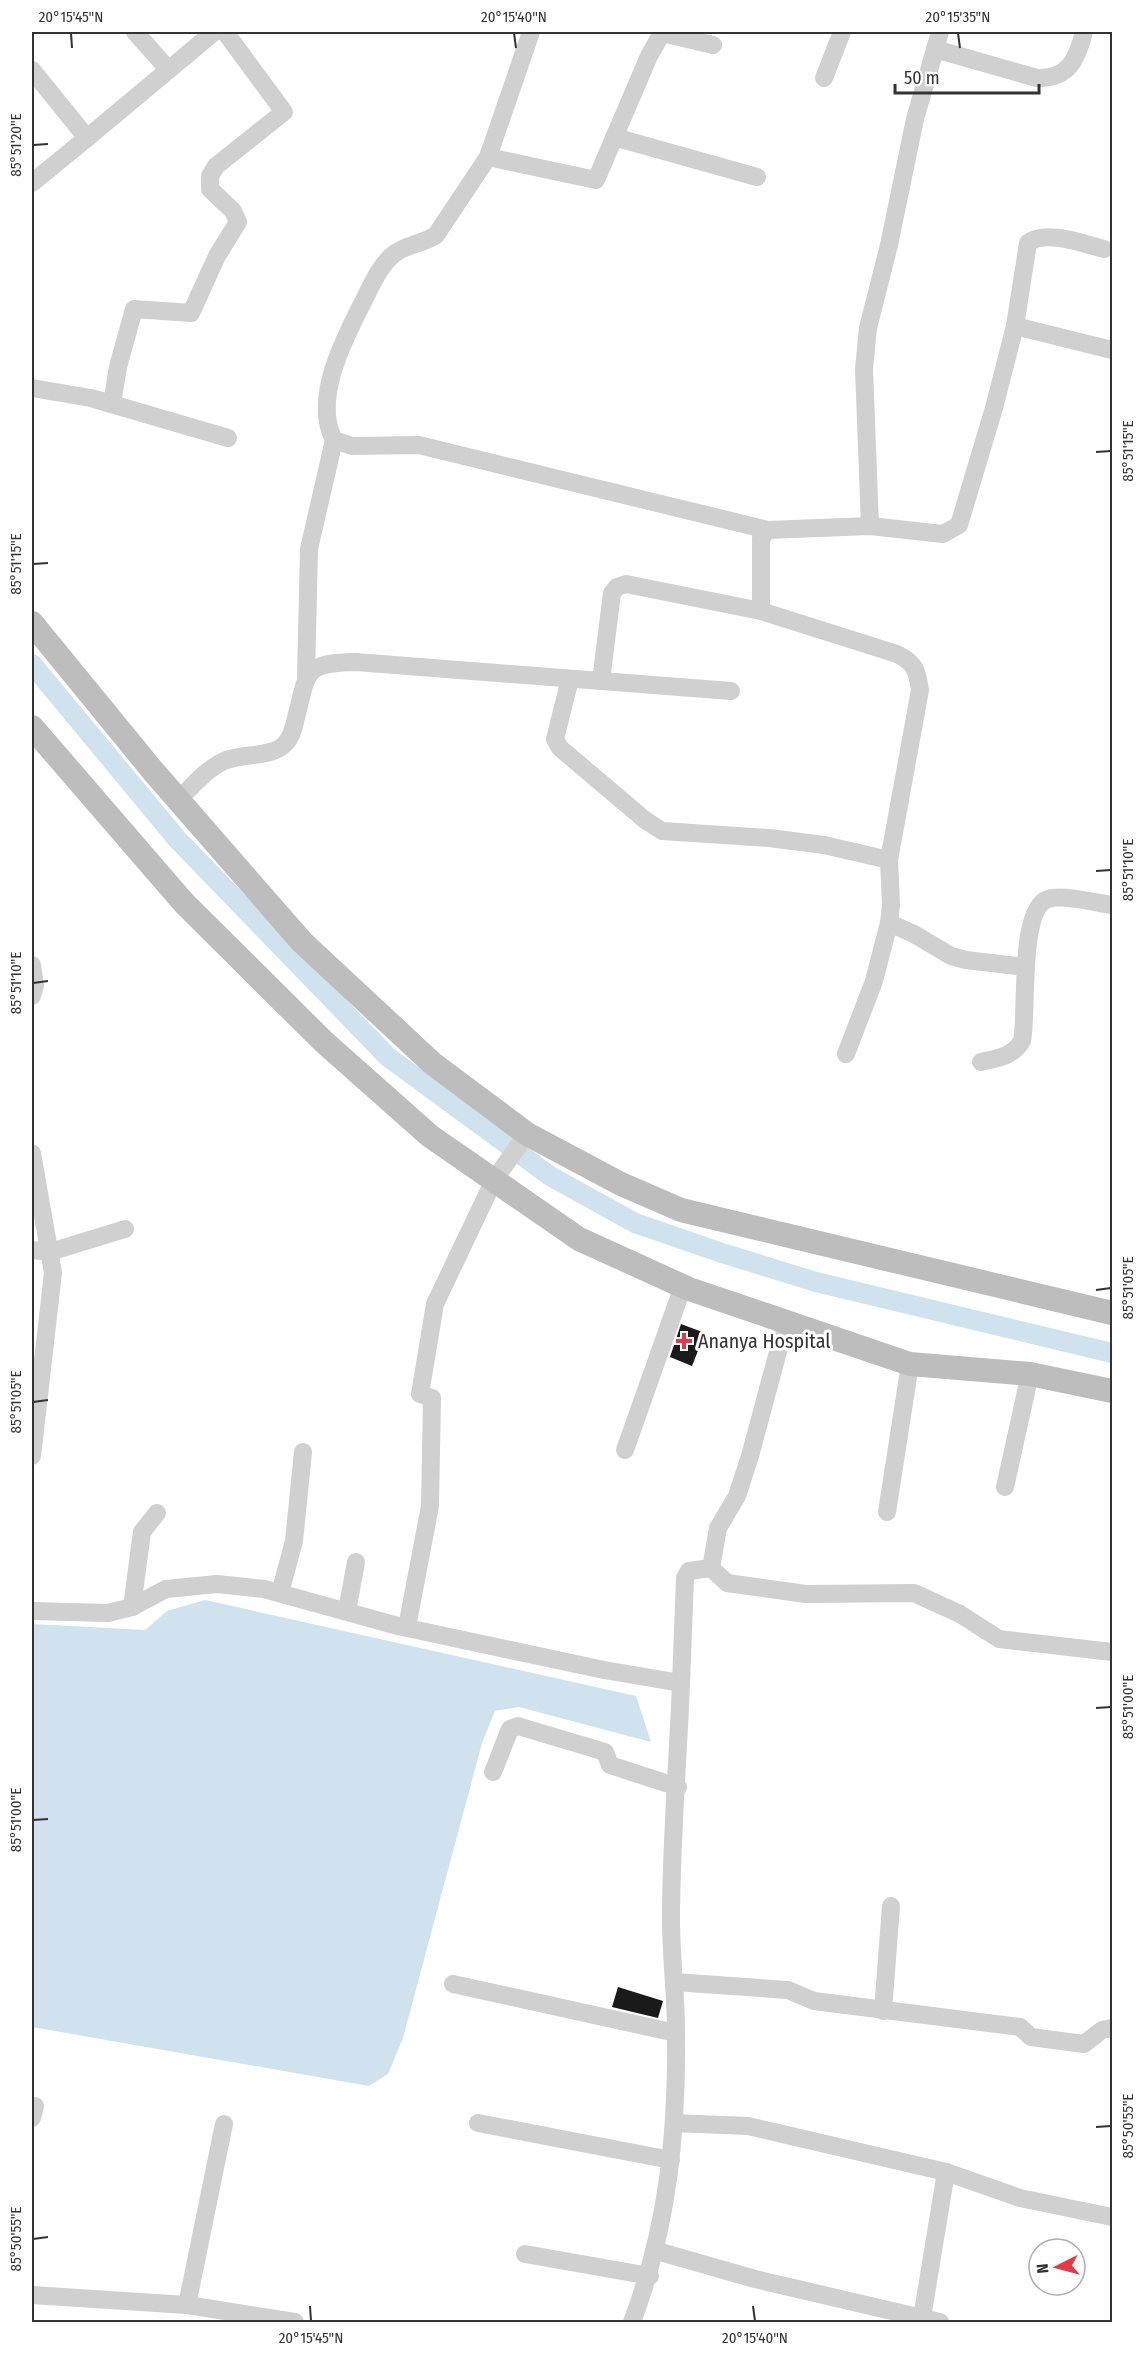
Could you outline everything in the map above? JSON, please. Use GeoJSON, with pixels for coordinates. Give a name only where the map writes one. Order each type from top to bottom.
{"type":"FeatureCollection","features":[{"type":"Feature","properties":{"kind":"street"},"geometry":{"type":"LineString","coordinates":[[135,32],[167,68]]}},
{"type":"Feature","properties":{"kind":"street"},"geometry":{"type":"LineString","coordinates":[[32,183],[167,68],[214,32]]}},
{"type":"Feature","properties":{"kind":"street"},"geometry":{"type":"LineString","coordinates":[[112,404],[118,367],[134,309],[191,313],[217,256],[238,222],[233,211],[210,189],[210,176],[216,166],[284,112],[225,32]]}},
{"type":"Feature","properties":{"kind":"street"},"geometry":{"type":"LineString","coordinates":[[178,800],[223,761],[278,749],[287,743],[294,728],[306,676],[309,549],[334,440],[327,422],[329,390],[339,349],[378,272],[394,254],[411,245],[426,242],[436,235],[488,157],[531,32]]}},
{"type":"Feature","properties":{"kind":"street"},"geometry":{"type":"LineString","coordinates":[[824,78],[842,32]]}},
{"type":"Feature","properties":{"kind":"street"},"geometry":{"type":"LineString","coordinates":[[870,526],[864,369],[868,328],[889,245],[915,119],[940,32]]}},
{"type":"Feature","properties":{"kind":"street"},"geometry":{"type":"LineString","coordinates":[[935,49],[1037,78],[1048,78],[1060,75],[1068,67],[1079,50],[1084,32]]}},
{"type":"Feature","properties":{"kind":"street"},"geometry":{"type":"LineString","coordinates":[[488,157],[596,180],[662,33],[713,45]]}},
{"type":"Feature","properties":{"kind":"street"},"geometry":{"type":"LineString","coordinates":[[32,70],[87,138]]}},
{"type":"Feature","properties":{"kind":"street"},"geometry":{"type":"LineString","coordinates":[[614,137],[757,177]]}},
{"type":"Feature","properties":{"kind":"street"},"geometry":{"type":"LineString","coordinates":[[334,440],[352,446],[419,445],[768,530],[870,526],[943,534],[959,525],[994,408],[1015,326],[1028,243],[1034,238],[1048,237],[1104,249]]}},
{"type":"Feature","properties":{"kind":"street"},"geometry":{"type":"LineString","coordinates":[[1015,326],[1113,350]]}},
{"type":"Feature","properties":{"kind":"street"},"geometry":{"type":"LineString","coordinates":[[32,388],[67,393],[112,404],[228,438]]}},
{"type":"Feature","properties":{"kind":"street"},"geometry":{"type":"LineString","coordinates":[[761,611],[761,538],[768,530]]}},
{"type":"Feature","properties":{"kind":"street"},"geometry":{"type":"LineString","coordinates":[[601,681],[612,593],[617,587],[632,585],[761,611],[897,654],[912,662],[917,670],[920,690],[889,860],[891,906],[889,923],[874,981],[846,1054]]}},
{"type":"Feature","properties":{"kind":"street"},"geometry":{"type":"LineString","coordinates":[[32,623],[178,800],[302,942],[432,1063],[525,1138],[681,1210],[1113,1313]]}},
{"type":"Feature","properties":{"kind":"street"},"geometry":{"type":"LineString","coordinates":[[306,676],[313,668],[327,663],[356,662],[731,691]]}},
{"type":"Feature","properties":{"kind":"street"},"geometry":{"type":"LineString","coordinates":[[570,679],[556,732],[555,739],[560,748],[645,820],[662,831],[824,845],[889,860]]}},
{"type":"Feature","properties":{"kind":"street"},"geometry":{"type":"LineString","coordinates":[[32,727],[184,903],[324,1042],[430,1136],[498,1174],[579,1239],[683,1286],[910,1364],[1030,1374],[1113,1391]]}},
{"type":"Feature","properties":{"kind":"street"},"geometry":{"type":"LineString","coordinates":[[981,1062],[1007,1056],[1016,1051],[1022,1041],[1026,967],[1033,914],[1046,899],[1113,905]]}},
{"type":"Feature","properties":{"kind":"street"},"geometry":{"type":"LineString","coordinates":[[889,923],[914,934],[951,956],[1026,967]]}},
{"type":"Feature","properties":{"kind":"street"},"geometry":{"type":"LineString","coordinates":[[32,965],[35,986],[32,996]]}},
{"type":"Feature","properties":{"kind":"street"},"geometry":{"type":"LineString","coordinates":[[407,1628],[430,1506],[432,1398],[420,1394],[435,1304],[498,1174],[525,1138]]}},
{"type":"Feature","properties":{"kind":"street"},"geometry":{"type":"LineString","coordinates":[[32,1153],[53,1272],[32,1456]]}},
{"type":"Feature","properties":{"kind":"street"},"geometry":{"type":"LineString","coordinates":[[32,1250],[50,1252],[125,1229]]}},
{"type":"Feature","properties":{"kind":"street"},"geometry":{"type":"LineString","coordinates":[[625,1450],[683,1286]]}},
{"type":"Feature","properties":{"kind":"street"},"geometry":{"type":"LineString","coordinates":[[711,1568],[718,1528],[737,1496],[786,1322]]}},
{"type":"Feature","properties":{"kind":"street"},"geometry":{"type":"LineString","coordinates":[[887,1512],[910,1364]]}},
{"type":"Feature","properties":{"kind":"street"},"geometry":{"type":"LineString","coordinates":[[1005,1487],[1030,1374]]}},
{"type":"Feature","properties":{"kind":"street"},"geometry":{"type":"LineString","coordinates":[[280,1593],[294,1541],[303,1452]]}},
{"type":"Feature","properties":{"kind":"street"},"geometry":{"type":"LineString","coordinates":[[132,1607],[142,1532],[157,1513]]}},
{"type":"Feature","properties":{"kind":"street"},"geometry":{"type":"LineString","coordinates":[[347,1611],[356,1562]]}},
{"type":"Feature","properties":{"kind":"street"},"geometry":{"type":"LineString","coordinates":[[711,1568],[727,1583],[806,1594],[914,1593],[960,1614],[999,1639],[1113,1652]]}},
{"type":"Feature","properties":{"kind":"street"},"geometry":{"type":"LineString","coordinates":[[632,2322],[657,2251],[671,2160],[674,2123],[675,1982],[670,1920],[678,1787],[685,1578],[689,1571],[711,1568]]}},
{"type":"Feature","properties":{"kind":"street"},"geometry":{"type":"LineString","coordinates":[[32,1611],[108,1613],[132,1607],[166,1589],[217,1584],[280,1593],[407,1628],[604,1670],[681,1683]]}},
{"type":"Feature","properties":{"kind":"street"},"geometry":{"type":"LineString","coordinates":[[493,1772],[505,1737],[510,1729],[518,1726],[605,1752],[610,1765],[678,1787]]}},
{"type":"Feature","properties":{"kind":"street"},"geometry":{"type":"LineString","coordinates":[[883,2011],[891,1906]]}},
{"type":"Feature","properties":{"kind":"street"},"geometry":{"type":"LineString","coordinates":[[675,1982],[788,1990],[813,2001],[1020,2027],[1031,2037],[1084,2044],[1102,2031],[1113,2028]]}},
{"type":"Feature","properties":{"kind":"street"},"geometry":{"type":"LineString","coordinates":[[453,1983],[676,2033]]}},
{"type":"Feature","properties":{"kind":"street"},"geometry":{"type":"LineString","coordinates":[[478,2123],[671,2160]]}},
{"type":"Feature","properties":{"kind":"street"},"geometry":{"type":"LineString","coordinates":[[674,2123],[748,2126],[946,2172],[1020,2198],[1113,2217]]}},
{"type":"Feature","properties":{"kind":"street"},"geometry":{"type":"LineString","coordinates":[[187,2305],[224,2124]]}},
{"type":"Feature","properties":{"kind":"street"},"geometry":{"type":"LineString","coordinates":[[922,2318],[946,2172]]}},
{"type":"Feature","properties":{"kind":"street"},"geometry":{"type":"LineString","coordinates":[[657,2251],[755,2278],[940,2322]]}},
{"type":"Feature","properties":{"kind":"street"},"geometry":{"type":"LineString","coordinates":[[525,2254],[650,2276]]}},
{"type":"Feature","properties":{"kind":"street"},"geometry":{"type":"LineString","coordinates":[[32,2295],[187,2305],[214,2316],[295,2322]]}},
{"type":"Feature","properties":{"kind":"water"},"geometry":{"type":"Polygon","coordinates":[[[205,1600],[636,1696],[651,1742],[519,1707],[495,1711],[482,1743],[403,2038],[388,2074],[369,2086],[32,2027],[32,1624],[145,1630],[167,1611],[205,1600]]]}},
{"type":"Feature","properties":{"kind":"building"},"geometry":{"type":"Polygon","coordinates":[[[681,1324],[705,1333],[692,1366],[670,1357],[681,1324]]]}},
{"type":"Feature","properties":{"kind":"building"},"geometry":{"type":"Polygon","coordinates":[[[618,1987],[663,2001],[658,2018],[612,2007],[618,1987]]]}},
{"type":"Feature","properties":{"kind":"waterway"},"geometry":{"type":"LineString","coordinates":[[32,664],[177,839],[388,1057],[550,1176],[635,1223],[722,1253],[816,1282],[1112,1353]]}},
{"type":"Feature","properties":{"kind":"place","name":"Ananya Hospital"},"geometry":{"type":"Point","coordinates":[684,1341]}}]}
